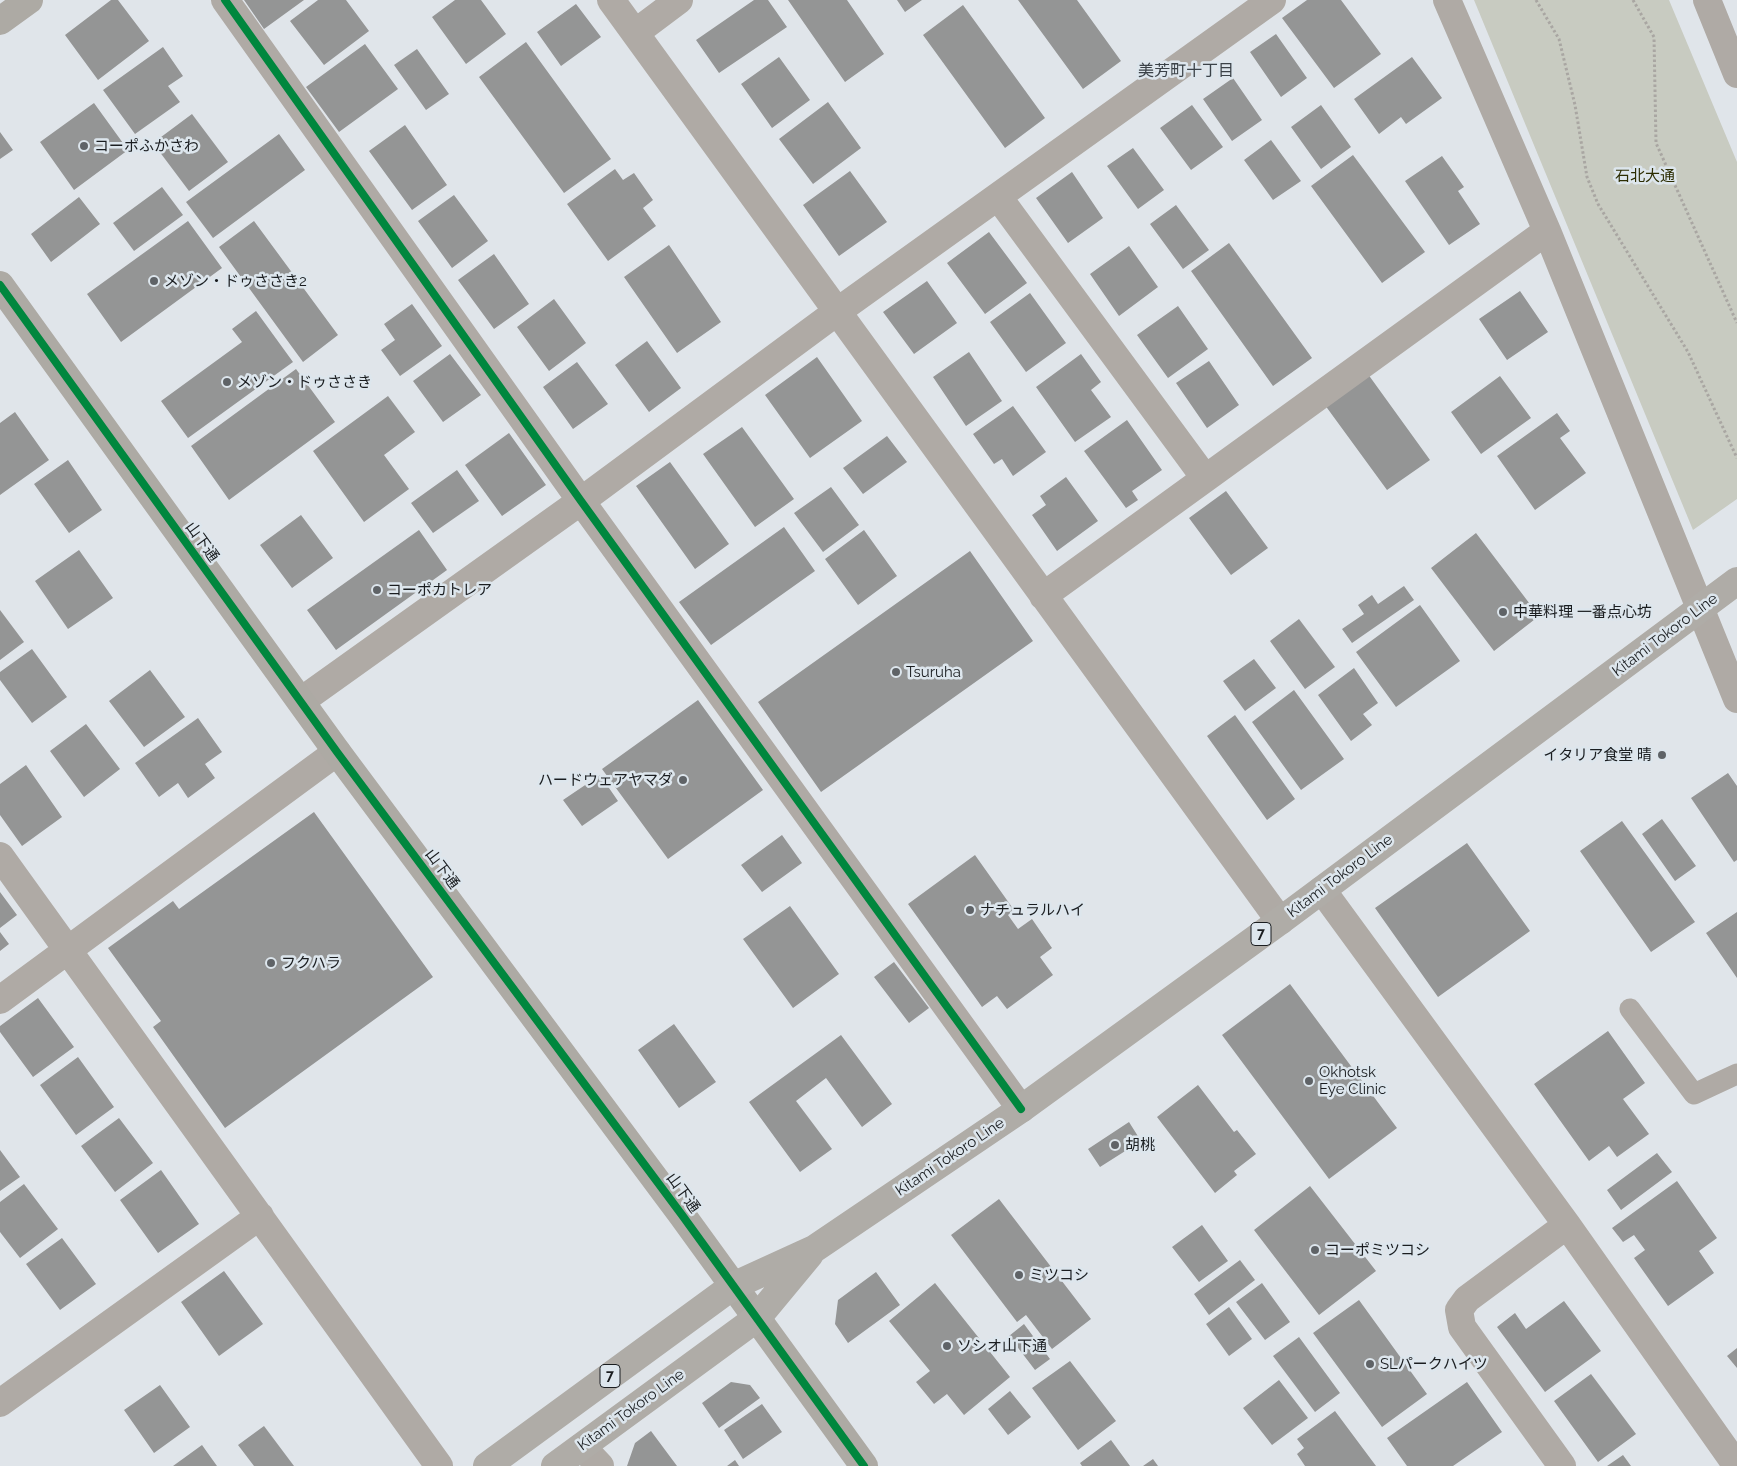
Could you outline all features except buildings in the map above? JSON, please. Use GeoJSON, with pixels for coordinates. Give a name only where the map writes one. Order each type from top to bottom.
{"type":"FeatureCollection","features":[{"type":"Feature","properties":{"kind":"main road","name":"Kitami Tokoro Line"},"geometry":{"type":"LineString","coordinates":[[487,1466],[733,1286],[814,1249],[1022,1108],[1280,921],[1737,581]]}},
{"type":"Feature","properties":{"kind":"main road","name":"Kitami Tokoro Line"},"geometry":{"type":"LineString","coordinates":[[555,1466],[591,1456],[756,1318],[814,1249]]}},
{"type":"Feature","properties":{"kind":"street"},"geometry":{"type":"LineString","coordinates":[[0,21],[29,0]]}},
{"type":"Feature","properties":{"kind":"street"},"geometry":{"type":"LineString","coordinates":[[225,0],[581,501],[1022,1108]]}},
{"type":"Feature","properties":{"kind":"street"},"geometry":{"type":"LineString","coordinates":[[610,0],[1280,921]]}},
{"type":"Feature","properties":{"kind":"street"},"geometry":{"type":"LineString","coordinates":[[635,33],[679,0]]}},
{"type":"Feature","properties":{"kind":"street"},"geometry":{"type":"LineString","coordinates":[[300,701],[581,501],[838,311],[999,198],[1272,0]]}},
{"type":"Feature","properties":{"kind":"street"},"geometry":{"type":"LineString","coordinates":[[1447,0],[1548,231],[1737,699]]}},
{"type":"Feature","properties":{"kind":"street"},"geometry":{"type":"LineString","coordinates":[[1707,0],[1737,74]]}},
{"type":"Feature","properties":{"kind":"street"},"geometry":{"type":"LineString","coordinates":[[999,198],[1205,478]]}},
{"type":"Feature","properties":{"kind":"street"},"geometry":{"type":"LineString","coordinates":[[1043,596],[1548,231]]}},
{"type":"Feature","properties":{"kind":"street","name":"山下通"},"geometry":{"type":"LineString","coordinates":[[0,285],[337,752],[864,1466]]}},
{"type":"Feature","properties":{"kind":"street"},"geometry":{"type":"LineString","coordinates":[[0,1000],[70,951],[337,752]]}},
{"type":"Feature","properties":{"kind":"street"},"geometry":{"type":"LineString","coordinates":[[0,856],[440,1466]]}},
{"type":"Feature","properties":{"kind":"street"},"geometry":{"type":"LineString","coordinates":[[1322,890],[1567,1225],[1737,1466]]}},
{"type":"Feature","properties":{"kind":"street"},"geometry":{"type":"LineString","coordinates":[[0,1403],[260,1216]]}},
{"type":"Feature","properties":{"kind":"street"},"geometry":{"type":"LineString","coordinates":[[1562,1466],[1462,1327],[1459,1310],[1467,1299],[1567,1225]]}},
{"type":"Feature","properties":{"kind":"lane"},"geometry":{"type":"LineString","coordinates":[[1630,1009],[1694,1094],[1737,1074]]}},
{"type":"Feature","properties":{"kind":"path"},"geometry":{"type":"LineString","coordinates":[[1536,0],[1559,39],[1575,105],[1587,176],[1598,204],[1688,352],[1737,458]]}},
{"type":"Feature","properties":{"kind":"path"},"geometry":{"type":"LineString","coordinates":[[1634,0],[1654,37],[1656,143],[1737,323]]}},
{"type":"Feature","properties":{"kind":"green space","name":"石北大通"},"geometry":{"type":"Polygon","coordinates":[[[1474,0],[1669,0],[1737,162],[1737,499],[1693,530],[1474,0]]]}},
{"type":"Feature","properties":{"kind":"cycle path"},"geometry":{"type":"LineString","coordinates":[[225,0],[581,501],[1021,1109]]}},
{"type":"Feature","properties":{"kind":"cycle path"},"geometry":{"type":"LineString","coordinates":[[0,285],[337,752],[682,1215],[864,1466]]}},
{"type":"Feature","properties":{"kind":"place","name":"コーポふかさわ"},"geometry":{"type":"Point","coordinates":[84,146]}},
{"type":"Feature","properties":{"kind":"place","name":"メゾン・ドゥささき2"},"geometry":{"type":"Point","coordinates":[154,281]}},
{"type":"Feature","properties":{"kind":"place","name":"メゾン・ドゥささき"},"geometry":{"type":"Point","coordinates":[227,382]}},
{"type":"Feature","properties":{"kind":"place","name":"コーポカトレア"},"geometry":{"type":"Point","coordinates":[377,590]}},
{"type":"Feature","properties":{"kind":"place","name":"中華料理 一番点心坊"},"geometry":{"type":"Point","coordinates":[1503,612]}},
{"type":"Feature","properties":{"kind":"place","name":"Tsuruha"},"geometry":{"type":"Point","coordinates":[896,672]}},
{"type":"Feature","properties":{"kind":"place","name":"イタリア食堂 晴"},"geometry":{"type":"Point","coordinates":[1662,755]}},
{"type":"Feature","properties":{"kind":"place","name":"ハードウェアヤマダ"},"geometry":{"type":"Point","coordinates":[683,780]}},
{"type":"Feature","properties":{"kind":"place","name":"ナチュラルハイ"},"geometry":{"type":"Point","coordinates":[970,910]}},
{"type":"Feature","properties":{"kind":"place","name":"フクハラ"},"geometry":{"type":"Point","coordinates":[271,963]}},
{"type":"Feature","properties":{"kind":"place","name":"Okhotsk Eye Clinic"},"geometry":{"type":"Point","coordinates":[1309,1081]}},
{"type":"Feature","properties":{"kind":"place","name":"胡桃"},"geometry":{"type":"Point","coordinates":[1115,1145]}},
{"type":"Feature","properties":{"kind":"place","name":"コーポミツコシ"},"geometry":{"type":"Point","coordinates":[1315,1250]}},
{"type":"Feature","properties":{"kind":"place","name":"ミツコシ"},"geometry":{"type":"Point","coordinates":[1019,1275]}},
{"type":"Feature","properties":{"kind":"place","name":"ソシオ山下通"},"geometry":{"type":"Point","coordinates":[947,1346]}},
{"type":"Feature","properties":{"kind":"place","name":"SLパークハイツ"},"geometry":{"type":"Point","coordinates":[1370,1364]}},
{"type":"Feature","properties":{"kind":"district","name":"美芳町十丁目"},"geometry":{"type":"Point","coordinates":[1186,71]}}]}
